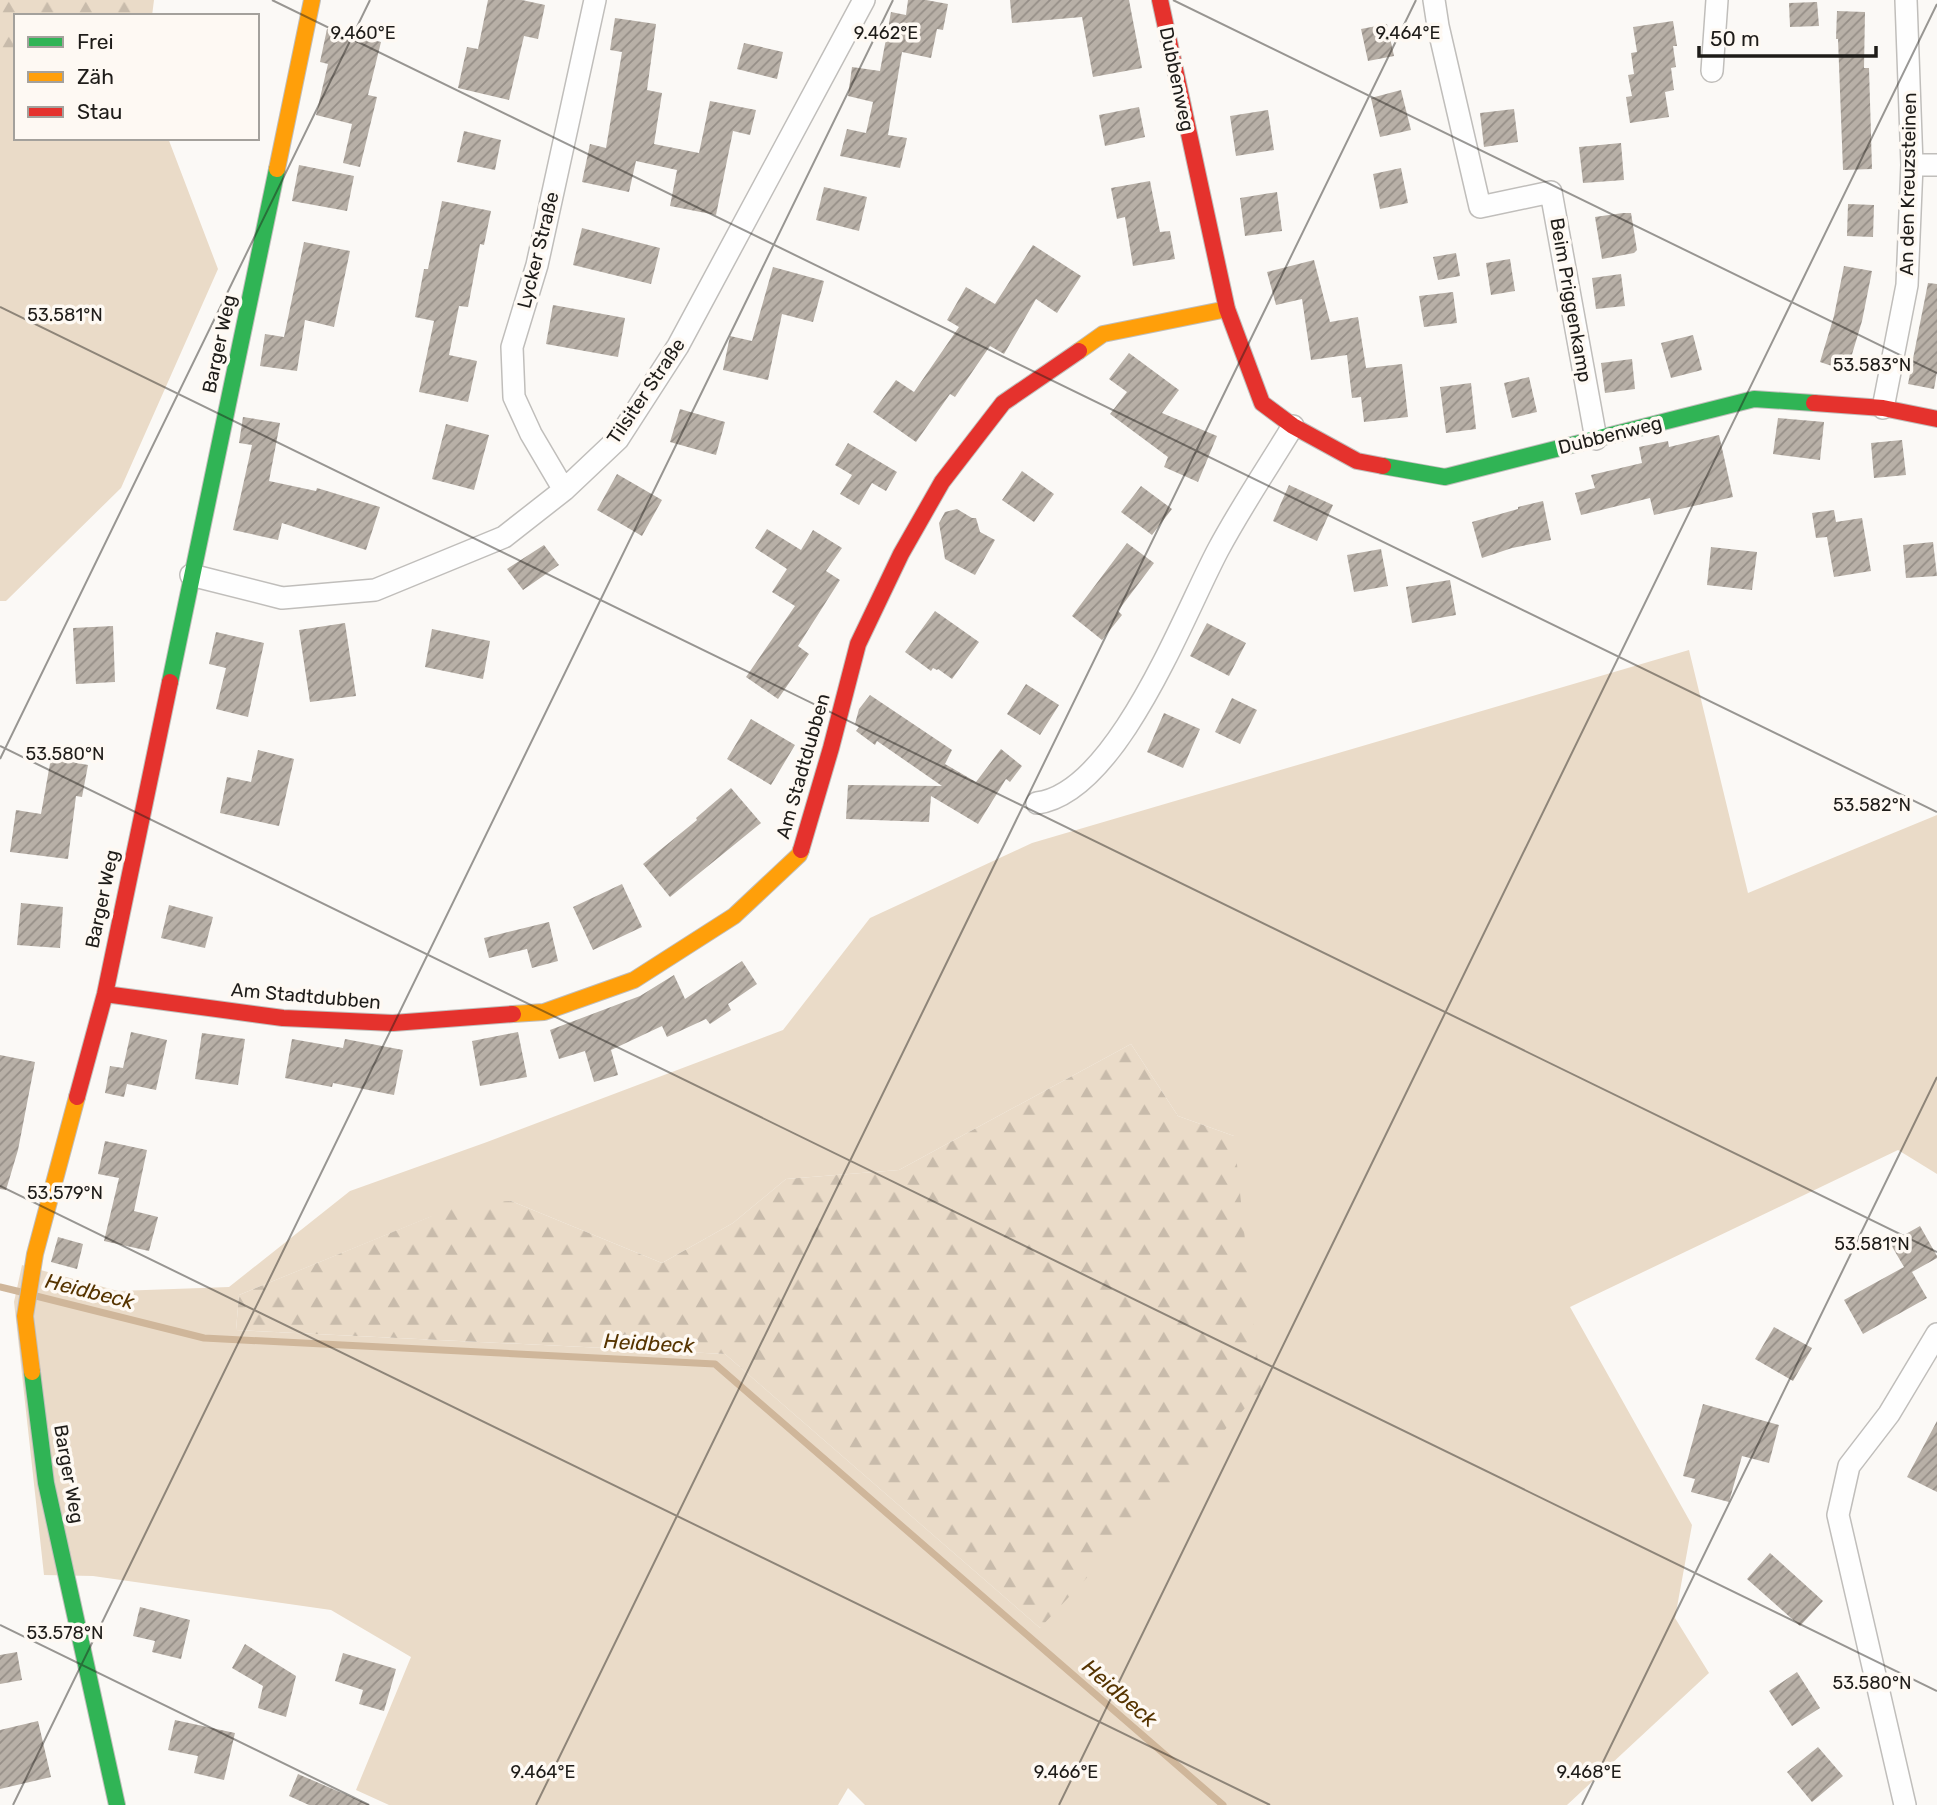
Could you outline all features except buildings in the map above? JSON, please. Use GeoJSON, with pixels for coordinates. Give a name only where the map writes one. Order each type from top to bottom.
{"type":"FeatureCollection","features":[{"type":"Feature","properties":{"kind":"street","name":"Barger Weg"},"geometry":{"type":"LineString","coordinates":[[117,1805],[46,1483],[25,1316],[35,1254],[105,994],[312,0]]}},
{"type":"Feature","properties":{"kind":"street","name":"Lycker Straße"},"geometry":{"type":"LineString","coordinates":[[564,490],[531,435],[514,397],[512,347],[537,265],[595,0]]}},
{"type":"Feature","properties":{"kind":"street","name":"Tilsiter Straße"},"geometry":{"type":"LineString","coordinates":[[191,575],[282,598],[375,590],[504,537],[564,490],[618,439],[678,346],[864,0]]}},
{"type":"Feature","properties":{"kind":"street","name":"Dubbenweg"},"geometry":{"type":"LineString","coordinates":[[1160,0],[1227,309],[1262,403],[1293,426],[1357,461],[1445,478],[1755,399],[1883,408],[1937,419]]}},
{"type":"Feature","properties":{"kind":"street","name":"Beim Priggenkamp"},"geometry":{"type":"LineString","coordinates":[[1434,0],[1480,206],[1551,192],[1596,439]]}},
{"type":"Feature","properties":{"kind":"street"},"geometry":{"type":"LineString","coordinates":[[1712,71],[1717,0]]}},
{"type":"Feature","properties":{"kind":"street","name":"An den Kreuzsteinen"},"geometry":{"type":"LineString","coordinates":[[1883,408],[1907,285],[1912,165],[1906,0]]}},
{"type":"Feature","properties":{"kind":"street"},"geometry":{"type":"LineString","coordinates":[[1912,165],[1937,165]]}},
{"type":"Feature","properties":{"kind":"street","name":"Am Stadtdubben"},"geometry":{"type":"LineString","coordinates":[[105,994],[283,1018],[393,1023],[544,1012],[634,980],[734,916],[799,855],[858,644],[901,554],[942,482],[1003,403],[1103,334],[1227,309]]}},
{"type":"Feature","properties":{"kind":"street"},"geometry":{"type":"LineString","coordinates":[[1037,803],[1051,801],[1088,776],[1135,716],[1219,548],[1293,426]]}},
{"type":"Feature","properties":{"kind":"street"},"geometry":{"type":"LineString","coordinates":[[1905,1805],[1838,1515],[1849,1466],[1889,1414],[1937,1334]]}},
{"type":"Feature","properties":{"kind":"green space"},"geometry":{"type":"Polygon","coordinates":[[[0,0],[154,0],[152,14],[14,14],[14,63],[0,63],[0,0]]]}},
{"type":"Feature","properties":{"kind":"green space"},"geometry":{"type":"Polygon","coordinates":[[[0,63],[14,63],[14,140],[169,140],[218,269],[121,488],[6,601],[0,601],[0,63]]]}},
{"type":"Feature","properties":{"kind":"green space"},"geometry":{"type":"Polygon","coordinates":[[[1689,650],[1748,893],[1937,815],[1937,1174],[1898,1150],[1570,1307],[1692,1525],[1675,1618],[1709,1673],[1567,1805],[865,1805],[848,1788],[838,1805],[389,1805],[356,1790],[411,1657],[331,1610],[93,1576],[44,1575],[14,1302],[22,1265],[118,1291],[229,1287],[350,1191],[783,1030],[870,918],[1032,843],[1689,650]],[[1131,1044],[899,1170],[786,1179],[733,1223],[662,1263],[511,1201],[430,1217],[239,1295],[236,1330],[725,1354],[1040,1628],[1234,1136],[1178,1116],[1131,1044]]]}},
{"type":"Feature","properties":{"kind":"green space"},"geometry":{"type":"Polygon","coordinates":[[[1131,1044],[1178,1116],[1234,1136],[1261,1391],[1040,1628],[725,1354],[236,1330],[239,1295],[461,1204],[511,1201],[662,1263],[733,1223],[786,1179],[899,1170],[1131,1044]]]}},
{"type":"Feature","properties":{"kind":"waterway","name":"Heidbeck"},"geometry":{"type":"LineString","coordinates":[[0,1287],[21,1292]]}},
{"type":"Feature","properties":{"kind":"waterway","name":"Heidbeck"},"geometry":{"type":"LineString","coordinates":[[36,1296],[204,1338],[715,1364],[1223,1805]]}},
{"type":"Feature","properties":{"kind":"traffic: fast"},"geometry":{"type":"LineString","coordinates":[[170,682],[277,169]]}},
{"type":"Feature","properties":{"kind":"traffic: fast"},"geometry":{"type":"LineString","coordinates":[[1383,466],[1445,477],[1754,399],[1814,403]]}},
{"type":"Feature","properties":{"kind":"traffic: fast"},"geometry":{"type":"LineString","coordinates":[[32,1372],[46,1483],[117,1805]]}},
{"type":"Feature","properties":{"kind":"traffic: slow"},"geometry":{"type":"LineString","coordinates":[[277,169],[312,0]]}},
{"type":"Feature","properties":{"kind":"traffic: slow"},"geometry":{"type":"LineString","coordinates":[[1079,351],[1103,334],[1227,309]]}},
{"type":"Feature","properties":{"kind":"traffic: slow"},"geometry":{"type":"LineString","coordinates":[[513,1014],[544,1012],[634,980],[734,916],[799,855],[801,850]]}},
{"type":"Feature","properties":{"kind":"traffic: slow"},"geometry":{"type":"LineString","coordinates":[[32,1372],[25,1316],[35,1254],[77,1097]]}},
{"type":"Feature","properties":{"kind":"traffic: jam"},"geometry":{"type":"LineString","coordinates":[[1160,0],[1227,309],[1262,403],[1293,426],[1357,461],[1383,466]]}},
{"type":"Feature","properties":{"kind":"traffic: jam"},"geometry":{"type":"LineString","coordinates":[[801,850],[858,644],[901,554],[942,482],[1003,403],[1079,351]]}},
{"type":"Feature","properties":{"kind":"traffic: jam"},"geometry":{"type":"LineString","coordinates":[[1814,403],[1883,408],[1937,419]]}},
{"type":"Feature","properties":{"kind":"traffic: jam"},"geometry":{"type":"LineString","coordinates":[[77,1097],[105,994],[170,682]]}},
{"type":"Feature","properties":{"kind":"traffic: jam"},"geometry":{"type":"LineString","coordinates":[[105,994],[283,1018],[393,1023],[513,1014]]}}]}
